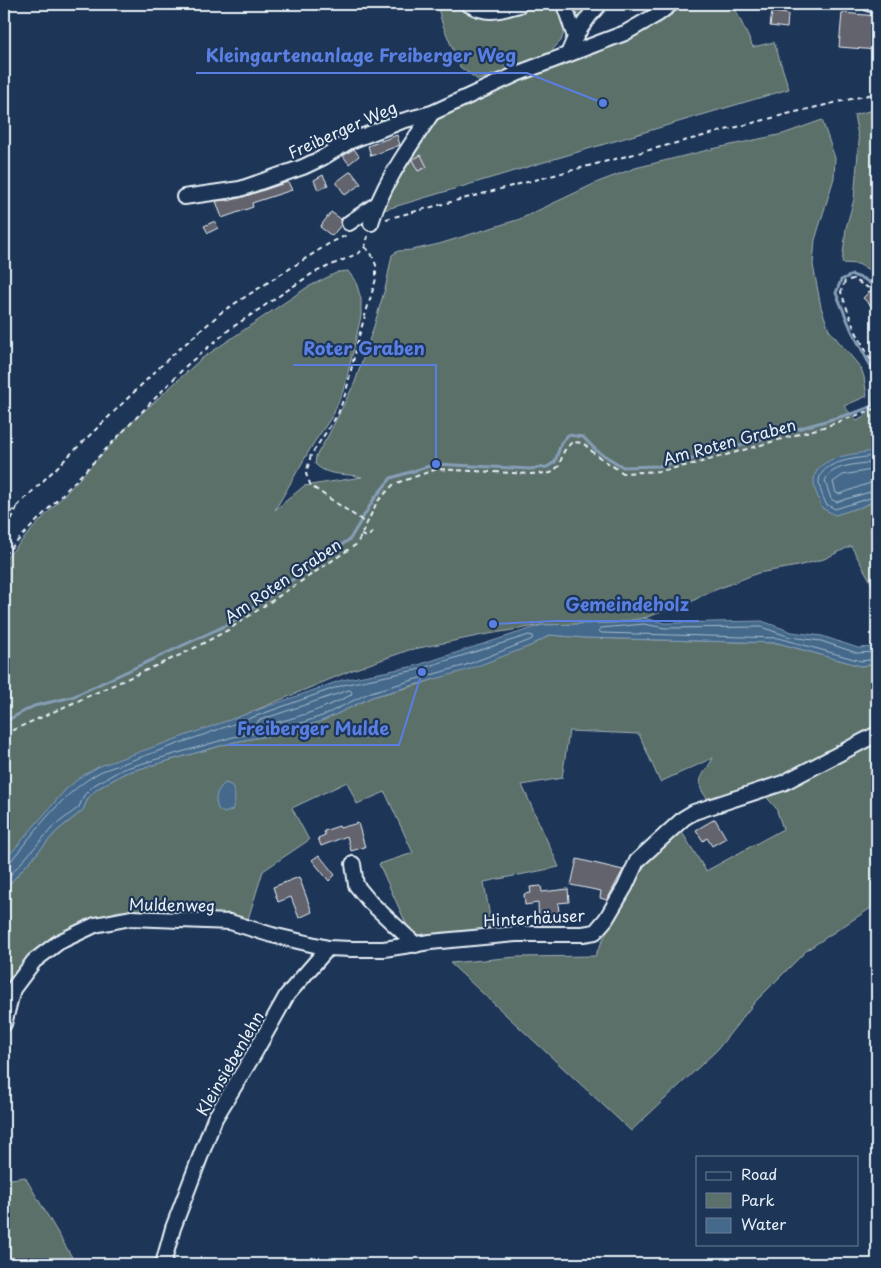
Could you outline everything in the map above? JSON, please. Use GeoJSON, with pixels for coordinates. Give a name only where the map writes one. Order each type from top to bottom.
{"type":"FeatureCollection","features":[{"type":"Feature","properties":{"kind":"street"},"geometry":{"type":"LineString","coordinates":[[468,4],[485,11],[495,12],[522,5]]}},
{"type":"Feature","properties":{"kind":"street"},"geometry":{"type":"LineString","coordinates":[[564,4],[575,37]]}},
{"type":"Feature","properties":{"kind":"street"},"geometry":{"type":"LineString","coordinates":[[568,54],[575,37],[589,14],[600,4]]}},
{"type":"Feature","properties":{"kind":"street","name":"Freiberger Weg"},"geometry":{"type":"LineString","coordinates":[[184,197],[240,189],[303,167],[348,142],[402,121],[432,113],[519,72],[625,33],[658,14],[671,4]]}},
{"type":"Feature","properties":{"kind":"street"},"geometry":{"type":"LineString","coordinates":[[870,4],[877,4]]}},
{"type":"Feature","properties":{"kind":"street"},"geometry":{"type":"LineString","coordinates":[[371,223],[388,180],[432,113]]}},
{"type":"Feature","properties":{"kind":"street"},"geometry":{"type":"LineString","coordinates":[[349,223],[377,204]]}},
{"type":"Feature","properties":{"kind":"street","name":"Hinterhäuser"},"geometry":{"type":"LineString","coordinates":[[328,948],[384,949],[430,942],[516,934],[583,934],[595,932],[606,919],[638,861],[684,818],[694,812],[783,783],[877,734]]}},
{"type":"Feature","properties":{"kind":"street"},"geometry":{"type":"LineString","coordinates":[[353,864],[356,885],[370,902],[416,945]]}},
{"type":"Feature","properties":{"kind":"street","name":"Muldenweg"},"geometry":{"type":"LineString","coordinates":[[4,1024],[13,989],[34,961],[59,942],[95,925],[131,918],[230,922],[272,935],[328,948]]}},
{"type":"Feature","properties":{"kind":"street","name":"Kleinsiebenlehn"},"geometry":{"type":"LineString","coordinates":[[163,1264],[173,1228],[215,1118],[288,995],[328,948]]}},
{"type":"Feature","properties":{"kind":"path"},"geometry":{"type":"LineString","coordinates":[[522,5],[532,7],[540,4]]}},
{"type":"Feature","properties":{"kind":"path"},"geometry":{"type":"LineString","coordinates":[[4,519],[169,358],[223,311],[330,243],[371,223],[777,116],[877,92]]}},
{"type":"Feature","properties":{"kind":"path"},"geometry":{"type":"LineString","coordinates":[[4,555],[187,365],[230,329],[314,273],[359,252],[365,246],[371,223]]}},
{"type":"Feature","properties":{"kind":"path"},"geometry":{"type":"LineString","coordinates":[[365,246],[371,253],[376,266],[376,279],[359,336],[346,392],[338,414],[311,455],[306,474],[311,486],[366,523]]}},
{"type":"Feature","properties":{"kind":"path"},"geometry":{"type":"LineString","coordinates":[[877,293],[853,279],[845,281],[841,292],[854,328],[877,372]]}},
{"type":"Feature","properties":{"kind":"path","name":"Am Roten Graben"},"geometry":{"type":"LineString","coordinates":[[4,734],[189,651],[228,630],[357,544],[377,502],[394,484],[437,469],[529,474],[551,473],[559,466],[564,451],[572,442],[583,443],[596,455],[623,473],[660,471],[698,463],[827,426],[877,407]]}},
{"type":"Feature","properties":{"kind":"path"},"geometry":{"type":"LineString","coordinates":[[4,536],[18,505]]}},
{"type":"Feature","properties":{"kind":"path"},"geometry":{"type":"LineString","coordinates":[[361,535],[367,537],[376,530]]}},
{"type":"Feature","properties":{"kind":"green space"},"geometry":{"type":"Polygon","coordinates":[[[437,4],[560,4],[567,23],[561,41],[550,52],[478,80],[460,67],[442,23],[437,4]]]}},
{"type":"Feature","properties":{"kind":"green space"},"geometry":{"type":"Polygon","coordinates":[[[564,4],[600,4],[575,37],[564,4]]]}},
{"type":"Feature","properties":{"kind":"green space"},"geometry":{"type":"Polygon","coordinates":[[[684,4],[733,4],[753,47],[774,42],[789,89],[377,212],[432,116],[642,30],[684,4]]]}},
{"type":"Feature","properties":{"kind":"green space"},"geometry":{"type":"Polygon","coordinates":[[[877,109],[877,274],[858,264],[842,263],[846,228],[854,199],[859,141],[854,115],[877,109]]]}},
{"type":"Feature","properties":{"kind":"green space"},"geometry":{"type":"Polygon","coordinates":[[[822,120],[835,158],[834,178],[815,240],[813,265],[821,307],[829,330],[861,368],[864,377],[867,396],[844,406],[857,421],[871,407],[872,387],[877,380],[877,450],[822,465],[814,479],[861,507],[877,500],[877,593],[851,546],[824,559],[758,573],[705,594],[691,602],[644,618],[616,623],[542,625],[409,650],[350,671],[66,789],[4,866],[4,560],[129,425],[201,359],[306,288],[338,272],[348,271],[356,282],[361,299],[361,316],[345,386],[333,415],[313,444],[275,510],[304,486],[362,477],[326,471],[315,464],[316,456],[355,382],[386,285],[392,255],[398,251],[439,244],[520,219],[598,182],[635,168],[783,134],[822,120]]]}},
{"type":"Feature","properties":{"kind":"green space"},"geometry":{"type":"Polygon","coordinates":[[[550,635],[585,638],[778,643],[861,666],[877,664],[877,904],[807,950],[755,1002],[717,1050],[631,1131],[450,963],[516,957],[595,956],[638,867],[680,829],[706,871],[783,829],[776,808],[762,792],[733,803],[707,798],[700,787],[700,782],[713,758],[660,782],[639,734],[569,731],[562,778],[522,785],[559,867],[484,882],[492,929],[420,935],[409,930],[379,864],[413,853],[385,792],[357,804],[347,782],[292,808],[309,840],[263,871],[248,919],[190,910],[176,914],[118,911],[83,923],[54,937],[4,999],[4,890],[57,831],[83,810],[88,798],[97,789],[125,773],[234,742],[293,731],[324,720],[372,697],[417,685],[530,646],[550,635]]]}},
{"type":"Feature","properties":{"kind":"green space"},"geometry":{"type":"Polygon","coordinates":[[[25,1177],[76,1264],[4,1264],[4,1180],[25,1177]]]}},
{"type":"Feature","properties":{"kind":"water"},"geometry":{"type":"Polygon","coordinates":[[[877,450],[877,500],[835,515],[822,508],[814,481],[816,472],[822,465],[839,457],[877,450]]]}},
{"type":"Feature","properties":{"kind":"water"},"geometry":{"type":"Polygon","coordinates":[[[644,618],[665,623],[762,621],[792,632],[822,636],[858,648],[877,647],[877,664],[861,666],[778,643],[585,638],[550,635],[530,646],[467,670],[372,697],[324,720],[293,731],[234,742],[125,773],[97,789],[88,798],[83,810],[57,831],[4,890],[4,861],[66,789],[82,776],[100,766],[342,680],[415,666],[542,625],[616,623],[644,618]]]}},
{"type":"Feature","properties":{"kind":"water"},"geometry":{"type":"Polygon","coordinates":[[[225,783],[231,785],[235,797],[232,810],[224,813],[218,809],[216,798],[225,783]]]}},
{"type":"Feature","properties":{"kind":"building"},"geometry":{"type":"Polygon","coordinates":[[[772,12],[788,14],[787,28],[770,26],[772,12]]]}},
{"type":"Feature","properties":{"kind":"building"},"geometry":{"type":"Polygon","coordinates":[[[842,13],[877,16],[877,50],[839,47],[842,13]]]}},
{"type":"Feature","properties":{"kind":"building"},"geometry":{"type":"Polygon","coordinates":[[[397,135],[400,145],[371,156],[368,146],[397,135]]]}},
{"type":"Feature","properties":{"kind":"building"},"geometry":{"type":"Polygon","coordinates":[[[354,149],[359,156],[349,164],[343,156],[354,149]]]}},
{"type":"Feature","properties":{"kind":"building"},"geometry":{"type":"Polygon","coordinates":[[[421,155],[427,167],[418,171],[412,160],[421,155]]]}},
{"type":"Feature","properties":{"kind":"building"},"geometry":{"type":"Polygon","coordinates":[[[351,171],[361,184],[345,195],[336,182],[351,171]]]}},
{"type":"Feature","properties":{"kind":"building"},"geometry":{"type":"Polygon","coordinates":[[[323,175],[328,185],[318,190],[314,180],[323,175]]]}},
{"type":"Feature","properties":{"kind":"building"},"geometry":{"type":"Polygon","coordinates":[[[288,182],[292,190],[252,203],[253,207],[222,218],[216,201],[228,201],[288,182]]]}},
{"type":"Feature","properties":{"kind":"building"},"geometry":{"type":"Polygon","coordinates":[[[331,212],[341,219],[341,225],[332,236],[320,227],[331,212]]]}},
{"type":"Feature","properties":{"kind":"building"},"geometry":{"type":"Polygon","coordinates":[[[215,221],[218,228],[208,233],[204,226],[215,221]]]}},
{"type":"Feature","properties":{"kind":"building"},"geometry":{"type":"Polygon","coordinates":[[[870,291],[877,298],[877,312],[863,298],[870,291]]]}},
{"type":"Feature","properties":{"kind":"building"},"geometry":{"type":"Polygon","coordinates":[[[715,819],[726,838],[712,846],[707,838],[703,841],[696,830],[715,819]]]}},
{"type":"Feature","properties":{"kind":"building"},"geometry":{"type":"Polygon","coordinates":[[[358,823],[365,847],[351,851],[347,836],[321,846],[318,838],[325,835],[324,831],[358,823]]]}},
{"type":"Feature","properties":{"kind":"building"},"geometry":{"type":"Polygon","coordinates":[[[319,855],[335,875],[329,881],[312,860],[319,855]]]}},
{"type":"Feature","properties":{"kind":"building"},"geometry":{"type":"Polygon","coordinates":[[[577,859],[623,870],[607,900],[600,898],[601,891],[571,885],[577,859]]]}},
{"type":"Feature","properties":{"kind":"building"},"geometry":{"type":"Polygon","coordinates":[[[299,877],[312,912],[299,918],[291,897],[278,902],[273,887],[299,877]]]}},
{"type":"Feature","properties":{"kind":"building"},"geometry":{"type":"Polygon","coordinates":[[[541,886],[542,892],[568,889],[569,902],[558,903],[560,922],[539,924],[538,903],[525,905],[524,894],[531,893],[530,887],[541,886]]]}},
{"type":"Feature","properties":{"kind":"waterway"},"geometry":{"type":"LineString","coordinates":[[877,288],[864,279],[852,275],[841,280],[836,293],[851,329],[877,378]]}},
{"type":"Feature","properties":{"kind":"waterway"},"geometry":{"type":"LineString","coordinates":[[4,722],[34,706],[72,697],[231,623],[350,539],[374,499],[391,478],[436,464],[530,469],[547,467],[555,462],[561,443],[568,435],[583,437],[597,451],[623,467],[659,466],[696,458],[857,412],[873,406],[877,392]]}},
{"type":"Feature","properties":{"kind":"place","name":"Kleingartenanlage Freiberger Weg"},"geometry":{"type":"Point","coordinates":[603,103]}},
{"type":"Feature","properties":{"kind":"place","name":"Roter Graben"},"geometry":{"type":"Point","coordinates":[436,464]}},
{"type":"Feature","properties":{"kind":"place","name":"Gemeindeholz"},"geometry":{"type":"Point","coordinates":[493,624]}},
{"type":"Feature","properties":{"kind":"place","name":"Freiberger Mulde"},"geometry":{"type":"Point","coordinates":[422,672]}}]}
